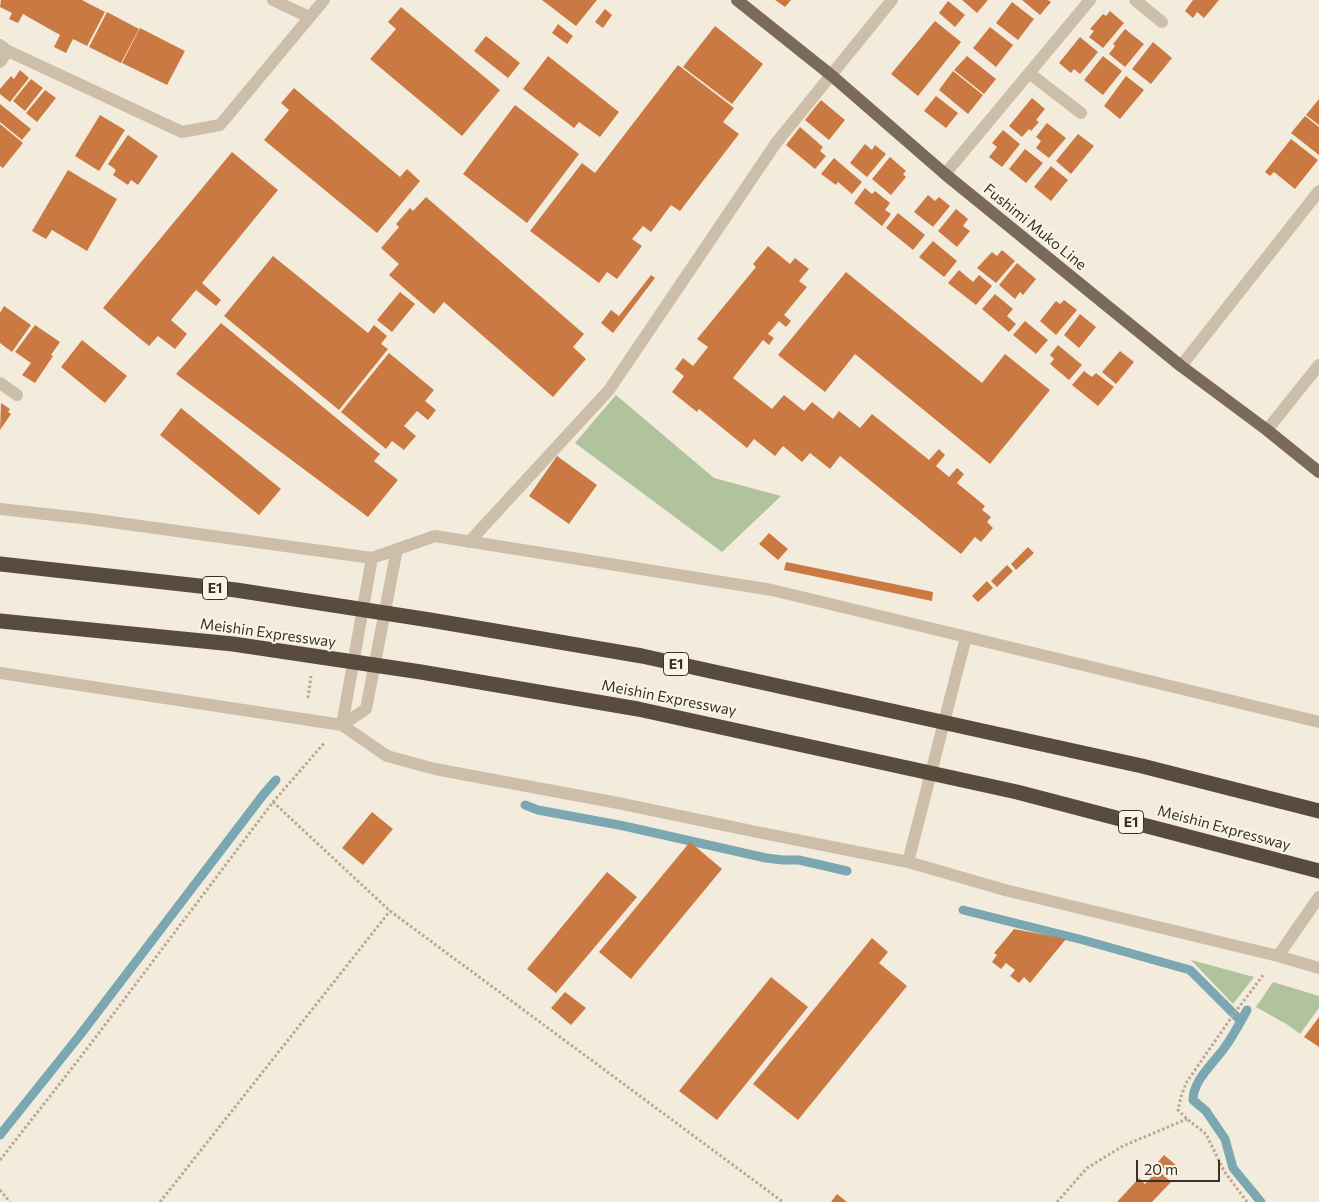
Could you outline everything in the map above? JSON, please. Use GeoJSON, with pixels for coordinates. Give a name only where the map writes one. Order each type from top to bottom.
{"type":"FeatureCollection","features":[{"type":"Feature","properties":{"kind":"highway","name":"E1"},"geometry":{"type":"LineString","coordinates":[[0,564],[236,590],[430,620],[642,656],[1142,766],[1319,811]]}},
{"type":"Feature","properties":{"kind":"highway","name":"Meishin Expressway"},"geometry":{"type":"LineString","coordinates":[[0,621],[233,644],[421,672],[638,708],[1016,792],[1314,870]]}},
{"type":"Feature","properties":{"kind":"main road","name":"Fushimi Muko Line"},"geometry":{"type":"LineString","coordinates":[[736,0],[831,75],[945,174],[1181,366],[1267,430],[1319,472]]}},
{"type":"Feature","properties":{"kind":"street"},"geometry":{"type":"LineString","coordinates":[[273,0],[309,18]]}},
{"type":"Feature","properties":{"kind":"street"},"geometry":{"type":"LineString","coordinates":[[0,62],[4,48],[182,132],[220,125],[324,0]]}},
{"type":"Feature","properties":{"kind":"street"},"geometry":{"type":"LineString","coordinates":[[469,542],[609,390],[776,143],[892,0]]}},
{"type":"Feature","properties":{"kind":"street"},"geometry":{"type":"LineString","coordinates":[[945,174],[1090,0]]}},
{"type":"Feature","properties":{"kind":"street"},"geometry":{"type":"LineString","coordinates":[[1135,0],[1162,22]]}},
{"type":"Feature","properties":{"kind":"street"},"geometry":{"type":"LineString","coordinates":[[1029,73],[1081,114]]}},
{"type":"Feature","properties":{"kind":"street"},"geometry":{"type":"LineString","coordinates":[[1181,366],[1319,191]]}},
{"type":"Feature","properties":{"kind":"street"},"geometry":{"type":"LineString","coordinates":[[1267,430],[1319,365]]}},
{"type":"Feature","properties":{"kind":"street"},"geometry":{"type":"LineString","coordinates":[[0,383],[17,395]]}},
{"type":"Feature","properties":{"kind":"street"},"geometry":{"type":"LineString","coordinates":[[0,509],[100,520],[372,558],[434,536],[772,590],[1319,722]]}},
{"type":"Feature","properties":{"kind":"street"},"geometry":{"type":"LineString","coordinates":[[342,725],[366,709],[397,548]]}},
{"type":"Feature","properties":{"kind":"street"},"geometry":{"type":"LineString","coordinates":[[342,725],[372,558]]}},
{"type":"Feature","properties":{"kind":"street"},"geometry":{"type":"LineString","coordinates":[[908,862],[966,637]]}},
{"type":"Feature","properties":{"kind":"street"},"geometry":{"type":"LineString","coordinates":[[0,673],[342,725],[387,756],[435,769],[618,802],[908,862],[1005,890],[1278,956],[1319,968]]}},
{"type":"Feature","properties":{"kind":"street"},"geometry":{"type":"LineString","coordinates":[[1278,956],[1319,897]]}},
{"type":"Feature","properties":{"kind":"path"},"geometry":{"type":"LineString","coordinates":[[308,698],[312,670]]}},
{"type":"Feature","properties":{"kind":"path"},"geometry":{"type":"LineString","coordinates":[[0,1160],[83,1054],[273,802],[342,725]]}},
{"type":"Feature","properties":{"kind":"path"},"geometry":{"type":"LineString","coordinates":[[273,802],[390,911],[783,1202]]}},
{"type":"Feature","properties":{"kind":"path"},"geometry":{"type":"LineString","coordinates":[[160,1202],[390,911]]}},
{"type":"Feature","properties":{"kind":"path"},"geometry":{"type":"LineString","coordinates":[[1247,1202],[1224,1171],[1206,1134],[1186,1119],[1178,1110],[1186,1083],[1231,1018],[1278,956]]}},
{"type":"Feature","properties":{"kind":"path"},"geometry":{"type":"LineString","coordinates":[[1057,1202],[1087,1168],[1123,1146],[1186,1119]]}},
{"type":"Feature","properties":{"kind":"path"},"geometry":{"type":"LineString","coordinates":[[0,1190],[10,1202]]}},
{"type":"Feature","properties":{"kind":"green space"},"geometry":{"type":"Polygon","coordinates":[[[616,395],[714,478],[781,496],[722,552],[575,443],[616,395]]]}},
{"type":"Feature","properties":{"kind":"green space"},"geometry":{"type":"Polygon","coordinates":[[[1191,960],[1254,977],[1233,1004],[1191,960]]]}},
{"type":"Feature","properties":{"kind":"green space"},"geometry":{"type":"Polygon","coordinates":[[[1273,982],[1319,996],[1319,1008],[1300,1034],[1256,1007],[1273,982]]]}},
{"type":"Feature","properties":{"kind":"building"},"geometry":{"type":"Polygon","coordinates":[[[1,0],[82,0],[105,12],[87,46],[73,39],[66,53],[54,47],[60,35],[23,14],[18,23],[9,19],[12,13],[0,7],[1,0]]]}},
{"type":"Feature","properties":{"kind":"building"},"geometry":{"type":"Polygon","coordinates":[[[542,0],[597,0],[576,26],[542,0]]]}},
{"type":"Feature","properties":{"kind":"building"},"geometry":{"type":"Polygon","coordinates":[[[775,0],[791,0],[785,7],[775,0]]]}},
{"type":"Feature","properties":{"kind":"building"},"geometry":{"type":"Polygon","coordinates":[[[962,0],[988,0],[977,13],[962,0]]]}},
{"type":"Feature","properties":{"kind":"building"},"geometry":{"type":"Polygon","coordinates":[[[1022,0],[1048,0],[1051,2],[1040,15],[1022,0]]]}},
{"type":"Feature","properties":{"kind":"building"},"geometry":{"type":"Polygon","coordinates":[[[1193,0],[1219,0],[1204,18],[1197,12],[1193,18],[1185,11],[1193,0]]]}},
{"type":"Feature","properties":{"kind":"building"},"geometry":{"type":"Polygon","coordinates":[[[948,1],[965,15],[955,27],[939,13],[948,1]]]}},
{"type":"Feature","properties":{"kind":"building"},"geometry":{"type":"Polygon","coordinates":[[[1012,2],[1034,19],[1018,40],[996,23],[1012,2]]]}},
{"type":"Feature","properties":{"kind":"building"},"geometry":{"type":"Polygon","coordinates":[[[401,7],[500,90],[462,136],[370,59],[396,29],[388,22],[401,7]]]}},
{"type":"Feature","properties":{"kind":"building"},"geometry":{"type":"Polygon","coordinates":[[[605,9],[612,15],[603,28],[595,22],[605,9]]]}},
{"type":"Feature","properties":{"kind":"building"},"geometry":{"type":"Polygon","coordinates":[[[1110,11],[1124,23],[1103,48],[1089,37],[1094,31],[1090,29],[1103,14],[1106,16],[1110,11]]]}},
{"type":"Feature","properties":{"kind":"building"},"geometry":{"type":"Polygon","coordinates":[[[107,12],[139,29],[121,63],[89,47],[107,12]]]}},
{"type":"Feature","properties":{"kind":"building"},"geometry":{"type":"Polygon","coordinates":[[[935,21],[961,42],[918,96],[891,74],[935,21]]]}},
{"type":"Feature","properties":{"kind":"building"},"geometry":{"type":"Polygon","coordinates":[[[558,24],[573,36],[567,44],[552,33],[558,24]]]}},
{"type":"Feature","properties":{"kind":"building"},"geometry":{"type":"Polygon","coordinates":[[[715,26],[763,64],[732,104],[683,67],[715,26]]]}},
{"type":"Feature","properties":{"kind":"building"},"geometry":{"type":"Polygon","coordinates":[[[990,27],[1013,45],[996,67],[973,48],[990,27]]]}},
{"type":"Feature","properties":{"kind":"building"},"geometry":{"type":"Polygon","coordinates":[[[140,28],[185,51],[167,85],[122,63],[140,28]]]}},
{"type":"Feature","properties":{"kind":"building"},"geometry":{"type":"Polygon","coordinates":[[[1125,29],[1144,44],[1125,67],[1109,54],[1115,46],[1113,44],[1125,29]]]}},
{"type":"Feature","properties":{"kind":"building"},"geometry":{"type":"Polygon","coordinates":[[[486,36],[520,63],[508,78],[474,51],[486,36]]]}},
{"type":"Feature","properties":{"kind":"building"},"geometry":{"type":"Polygon","coordinates":[[[1080,37],[1098,52],[1080,74],[1074,69],[1071,73],[1059,63],[1080,37]]]}},
{"type":"Feature","properties":{"kind":"building"},"geometry":{"type":"Polygon","coordinates":[[[1153,42],[1172,58],[1151,84],[1132,69],[1153,42]]]}},
{"type":"Feature","properties":{"kind":"building"},"geometry":{"type":"Polygon","coordinates":[[[548,56],[619,112],[600,137],[579,122],[574,128],[523,89],[548,56]]]}},
{"type":"Feature","properties":{"kind":"building"},"geometry":{"type":"Polygon","coordinates":[[[967,56],[996,79],[984,94],[954,70],[967,56]]]}},
{"type":"Feature","properties":{"kind":"building"},"geometry":{"type":"Polygon","coordinates":[[[1103,56],[1122,71],[1103,95],[1084,80],[1103,56]]]}},
{"type":"Feature","properties":{"kind":"building"},"geometry":{"type":"Polygon","coordinates":[[[678,65],[734,108],[723,122],[739,134],[680,211],[671,205],[651,232],[643,226],[632,239],[642,246],[617,279],[607,272],[599,283],[530,231],[582,163],[595,173],[678,65]]]}},
{"type":"Feature","properties":{"kind":"building"},"geometry":{"type":"Polygon","coordinates":[[[20,70],[29,78],[10,102],[0,94],[0,89],[11,76],[14,79],[20,70]]]}},
{"type":"Feature","properties":{"kind":"building"},"geometry":{"type":"Polygon","coordinates":[[[953,71],[983,95],[968,114],[939,90],[953,71]]]}},
{"type":"Feature","properties":{"kind":"building"},"geometry":{"type":"Polygon","coordinates":[[[1126,76],[1144,90],[1120,119],[1104,106],[1126,76]]]}},
{"type":"Feature","properties":{"kind":"building"},"geometry":{"type":"Polygon","coordinates":[[[31,79],[43,88],[25,111],[13,101],[31,79]]]}},
{"type":"Feature","properties":{"kind":"building"},"geometry":{"type":"Polygon","coordinates":[[[294,88],[400,177],[407,169],[420,181],[377,233],[264,140],[289,110],[281,103],[294,88]]]}},
{"type":"Feature","properties":{"kind":"building"},"geometry":{"type":"Polygon","coordinates":[[[45,90],[56,98],[37,122],[26,113],[45,90]]]}},
{"type":"Feature","properties":{"kind":"building"},"geometry":{"type":"Polygon","coordinates":[[[936,96],[958,113],[946,128],[924,111],[936,96]]]}},
{"type":"Feature","properties":{"kind":"building"},"geometry":{"type":"Polygon","coordinates":[[[1032,98],[1045,109],[1036,120],[1039,122],[1022,137],[1009,126],[1032,98]]]}},
{"type":"Feature","properties":{"kind":"building"},"geometry":{"type":"Polygon","coordinates":[[[1319,99],[1319,125],[1306,115],[1319,99]]]}},
{"type":"Feature","properties":{"kind":"building"},"geometry":{"type":"Polygon","coordinates":[[[821,100],[845,120],[829,140],[805,120],[821,100]]]}},
{"type":"Feature","properties":{"kind":"building"},"geometry":{"type":"Polygon","coordinates":[[[0,104],[31,129],[22,140],[0,122],[0,104]]]}},
{"type":"Feature","properties":{"kind":"building"},"geometry":{"type":"Polygon","coordinates":[[[515,105],[579,154],[527,223],[463,174],[515,105]]]}},
{"type":"Feature","properties":{"kind":"building"},"geometry":{"type":"Polygon","coordinates":[[[100,115],[125,130],[99,171],[75,156],[100,115]]]}},
{"type":"Feature","properties":{"kind":"building"},"geometry":{"type":"Polygon","coordinates":[[[1305,116],[1319,127],[1319,155],[1291,133],[1305,116]]]}},
{"type":"Feature","properties":{"kind":"building"},"geometry":{"type":"Polygon","coordinates":[[[1047,123],[1066,138],[1049,158],[1036,148],[1041,141],[1036,137],[1047,123]]]}},
{"type":"Feature","properties":{"kind":"building"},"geometry":{"type":"Polygon","coordinates":[[[0,124],[23,143],[3,168],[0,166],[0,124]]]}},
{"type":"Feature","properties":{"kind":"building"},"geometry":{"type":"Polygon","coordinates":[[[800,127],[823,147],[820,151],[826,156],[815,169],[786,145],[800,127]]]}},
{"type":"Feature","properties":{"kind":"building"},"geometry":{"type":"Polygon","coordinates":[[[1003,130],[1020,144],[1002,167],[989,157],[997,147],[992,143],[1003,130]]]}},
{"type":"Feature","properties":{"kind":"building"},"geometry":{"type":"Polygon","coordinates":[[[1078,134],[1094,146],[1071,174],[1056,161],[1078,134]]]}},
{"type":"Feature","properties":{"kind":"building"},"geometry":{"type":"Polygon","coordinates":[[[128,135],[158,156],[138,185],[131,180],[128,185],[113,175],[116,170],[108,164],[128,135]]]}},
{"type":"Feature","properties":{"kind":"building"},"geometry":{"type":"Polygon","coordinates":[[[1291,139],[1318,160],[1295,189],[1274,172],[1270,176],[1265,172],[1291,139]]]}},
{"type":"Feature","properties":{"kind":"building"},"geometry":{"type":"Polygon","coordinates":[[[865,144],[872,150],[875,145],[886,154],[867,177],[850,163],[865,144]]]}},
{"type":"Feature","properties":{"kind":"building"},"geometry":{"type":"Polygon","coordinates":[[[1025,149],[1043,163],[1026,183],[1009,169],[1025,149]]]}},
{"type":"Feature","properties":{"kind":"building"},"geometry":{"type":"Polygon","coordinates":[[[232,152],[278,190],[202,283],[221,300],[216,306],[196,290],[171,320],[187,334],[175,349],[158,336],[149,346],[103,308],[232,152]]]}},
{"type":"Feature","properties":{"kind":"building"},"geometry":{"type":"Polygon","coordinates":[[[890,157],[906,171],[903,174],[906,177],[891,195],[872,179],[890,157]]]}},
{"type":"Feature","properties":{"kind":"building"},"geometry":{"type":"Polygon","coordinates":[[[834,158],[862,182],[852,194],[838,182],[836,185],[821,174],[834,158]]]}},
{"type":"Feature","properties":{"kind":"building"},"geometry":{"type":"Polygon","coordinates":[[[1051,166],[1068,180],[1051,201],[1034,187],[1051,166]]]}},
{"type":"Feature","properties":{"kind":"building"},"geometry":{"type":"Polygon","coordinates":[[[68,170],[117,199],[87,251],[52,230],[46,239],[32,231],[68,170]]]}},
{"type":"Feature","properties":{"kind":"building"},"geometry":{"type":"Polygon","coordinates":[[[865,188],[872,194],[875,191],[890,203],[885,210],[891,214],[882,226],[854,203],[865,188]]]}},
{"type":"Feature","properties":{"kind":"building"},"geometry":{"type":"Polygon","coordinates":[[[928,195],[935,201],[939,197],[950,206],[933,227],[914,212],[928,195]]]}},
{"type":"Feature","properties":{"kind":"building"},"geometry":{"type":"Polygon","coordinates":[[[426,197],[584,334],[573,347],[586,359],[553,397],[444,302],[434,314],[389,275],[399,264],[381,248],[399,227],[396,224],[410,208],[413,211],[426,197]]]}},
{"type":"Feature","properties":{"kind":"building"},"geometry":{"type":"Polygon","coordinates":[[[956,209],[968,219],[963,226],[970,231],[957,247],[938,231],[956,209]]]}},
{"type":"Feature","properties":{"kind":"building"},"geometry":{"type":"Polygon","coordinates":[[[898,213],[925,235],[913,250],[886,228],[898,213]]]}},
{"type":"Feature","properties":{"kind":"building"},"geometry":{"type":"Polygon","coordinates":[[[933,241],[957,261],[944,277],[919,257],[933,241]]]}},
{"type":"Feature","properties":{"kind":"building"},"geometry":{"type":"Polygon","coordinates":[[[768,246],[790,264],[795,258],[809,269],[799,281],[807,287],[784,315],[791,321],[786,327],[779,321],[768,334],[774,338],[769,345],[763,340],[733,378],[772,409],[784,395],[804,411],[812,402],[833,419],[839,411],[860,428],[872,414],[929,460],[939,449],[945,455],[936,466],[949,477],[957,468],[964,474],[957,483],[985,506],[982,510],[991,517],[987,522],[993,528],[981,542],[975,537],[961,554],[840,456],[830,469],[810,453],[802,462],[783,446],[775,456],[754,439],[747,448],[699,409],[697,412],[672,392],[684,376],[675,369],[683,358],[693,366],[708,347],[697,339],[756,267],[753,264],[768,246]]]}},
{"type":"Feature","properties":{"kind":"building"},"geometry":{"type":"Polygon","coordinates":[[[1002,250],[1015,261],[996,283],[977,268],[992,252],[997,256],[1002,250]]]}},
{"type":"Feature","properties":{"kind":"building"},"geometry":{"type":"Polygon","coordinates":[[[273,256],[368,333],[374,325],[387,336],[381,344],[388,349],[339,410],[224,316],[273,256]]]}},
{"type":"Feature","properties":{"kind":"building"},"geometry":{"type":"Polygon","coordinates":[[[1017,263],[1036,279],[1023,295],[1020,292],[1015,299],[999,285],[1017,263]]]}},
{"type":"Feature","properties":{"kind":"building"},"geometry":{"type":"Polygon","coordinates":[[[959,270],[973,282],[979,275],[992,286],[976,305],[948,283],[959,270]]]}},
{"type":"Feature","properties":{"kind":"building"},"geometry":{"type":"Polygon","coordinates":[[[846,272],[982,383],[1005,354],[1050,390],[990,464],[855,354],[825,392],[778,355],[846,272]]]}},
{"type":"Feature","properties":{"kind":"building"},"geometry":{"type":"Polygon","coordinates":[[[651,275],[655,278],[613,333],[601,323],[611,310],[619,316],[651,275]]]}},
{"type":"Feature","properties":{"kind":"building"},"geometry":{"type":"Polygon","coordinates":[[[400,292],[415,304],[392,332],[377,320],[400,292]]]}},
{"type":"Feature","properties":{"kind":"building"},"geometry":{"type":"Polygon","coordinates":[[[995,294],[1013,309],[1007,316],[1016,324],[1009,332],[982,309],[995,294]]]}},
{"type":"Feature","properties":{"kind":"building"},"geometry":{"type":"Polygon","coordinates":[[[1064,300],[1077,310],[1056,335],[1040,321],[1056,301],[1060,304],[1064,300]]]}},
{"type":"Feature","properties":{"kind":"building"},"geometry":{"type":"Polygon","coordinates":[[[4,306],[31,325],[12,352],[0,343],[0,313],[4,306]]]}},
{"type":"Feature","properties":{"kind":"building"},"geometry":{"type":"Polygon","coordinates":[[[1080,314],[1096,327],[1079,348],[1064,335],[1080,314]]]}},
{"type":"Feature","properties":{"kind":"building"},"geometry":{"type":"Polygon","coordinates":[[[1025,321],[1048,340],[1036,354],[1013,335],[1025,321]]]}},
{"type":"Feature","properties":{"kind":"building"},"geometry":{"type":"Polygon","coordinates":[[[221,323],[380,454],[374,461],[398,480],[368,517],[176,374],[221,323]]]}},
{"type":"Feature","properties":{"kind":"building"},"geometry":{"type":"Polygon","coordinates":[[[35,325],[60,342],[35,383],[22,375],[31,363],[15,352],[35,325]]]}},
{"type":"Feature","properties":{"kind":"building"},"geometry":{"type":"Polygon","coordinates":[[[82,340],[127,376],[105,403],[61,367],[82,340]]]}},
{"type":"Feature","properties":{"kind":"building"},"geometry":{"type":"Polygon","coordinates":[[[1058,345],[1082,365],[1069,380],[1050,364],[1054,359],[1050,355],[1058,345]]]}},
{"type":"Feature","properties":{"kind":"building"},"geometry":{"type":"Polygon","coordinates":[[[1120,351],[1134,362],[1116,384],[1102,372],[1120,351]]]}},
{"type":"Feature","properties":{"kind":"building"},"geometry":{"type":"Polygon","coordinates":[[[389,353],[434,390],[425,401],[436,410],[428,420],[417,411],[404,426],[416,436],[404,450],[392,441],[386,449],[341,412],[389,353]]]}},
{"type":"Feature","properties":{"kind":"building"},"geometry":{"type":"Polygon","coordinates":[[[1084,371],[1092,377],[1096,373],[1114,387],[1098,406],[1072,385],[1084,371]]]}},
{"type":"Feature","properties":{"kind":"building"},"geometry":{"type":"Polygon","coordinates":[[[1,403],[10,409],[8,412],[11,414],[0,430],[1,403]]]}},
{"type":"Feature","properties":{"kind":"building"},"geometry":{"type":"Polygon","coordinates":[[[181,408],[281,489],[259,515],[160,435],[181,408]]]}},
{"type":"Feature","properties":{"kind":"building"},"geometry":{"type":"Polygon","coordinates":[[[557,456],[597,485],[569,524],[529,496],[557,456]]]}},
{"type":"Feature","properties":{"kind":"building"},"geometry":{"type":"Polygon","coordinates":[[[769,533],[788,549],[778,560],[759,544],[769,533]]]}},
{"type":"Feature","properties":{"kind":"building"},"geometry":{"type":"Polygon","coordinates":[[[1028,547],[1034,553],[1016,570],[1011,564],[1028,547]]]}},
{"type":"Feature","properties":{"kind":"building"},"geometry":{"type":"Polygon","coordinates":[[[786,562],[933,592],[932,601],[784,570],[786,562]]]}},
{"type":"Feature","properties":{"kind":"building"},"geometry":{"type":"Polygon","coordinates":[[[1007,565],[1013,571],[997,587],[991,581],[1007,565]]]}},
{"type":"Feature","properties":{"kind":"building"},"geometry":{"type":"Polygon","coordinates":[[[987,581],[993,588],[978,602],[972,596],[987,581]]]}},
{"type":"Feature","properties":{"kind":"building"},"geometry":{"type":"Polygon","coordinates":[[[372,812],[393,829],[363,865],[342,848],[372,812]]]}},
{"type":"Feature","properties":{"kind":"building"},"geometry":{"type":"Polygon","coordinates":[[[690,842],[722,869],[631,979],[599,952],[690,842]]]}},
{"type":"Feature","properties":{"kind":"building"},"geometry":{"type":"Polygon","coordinates":[[[607,872],[637,897],[556,993],[527,969],[607,872]]]}},
{"type":"Feature","properties":{"kind":"building"},"geometry":{"type":"Polygon","coordinates":[[[1014,929],[1066,939],[1030,983],[1024,977],[1019,983],[1010,976],[1015,970],[1006,963],[1001,969],[992,962],[997,955],[994,953],[1014,929]]]}},
{"type":"Feature","properties":{"kind":"building"},"geometry":{"type":"Polygon","coordinates":[[[872,938],[888,952],[879,963],[907,986],[798,1120],[753,1084],[872,938]]]}},
{"type":"Feature","properties":{"kind":"building"},"geometry":{"type":"Polygon","coordinates":[[[771,977],[808,1007],[717,1120],[679,1091],[771,977]]]}},
{"type":"Feature","properties":{"kind":"building"},"geometry":{"type":"Polygon","coordinates":[[[565,992],[586,1008],[571,1025],[551,1008],[565,992]]]}},
{"type":"Feature","properties":{"kind":"building"},"geometry":{"type":"Polygon","coordinates":[[[1319,1017],[1319,1047],[1304,1037],[1319,1017]]]}},
{"type":"Feature","properties":{"kind":"building"},"geometry":{"type":"Polygon","coordinates":[[[1164,1155],[1177,1166],[1171,1174],[1157,1163],[1164,1155]]]}},
{"type":"Feature","properties":{"kind":"building"},"geometry":{"type":"Polygon","coordinates":[[[1158,1170],[1171,1182],[1152,1202],[1117,1202],[1139,1178],[1145,1184],[1158,1170]]]}},
{"type":"Feature","properties":{"kind":"building"},"geometry":{"type":"Polygon","coordinates":[[[837,1194],[847,1202],[831,1202],[837,1194]]]}},
{"type":"Feature","properties":{"kind":"waterway"},"geometry":{"type":"LineString","coordinates":[[0,1135],[80,1035],[276,780]]}},
{"type":"Feature","properties":{"kind":"waterway"},"geometry":{"type":"LineString","coordinates":[[525,805],[538,810],[624,826],[766,858],[799,860],[847,871]]}},
{"type":"Feature","properties":{"kind":"waterway"},"geometry":{"type":"LineString","coordinates":[[963,910],[1083,940],[1190,970],[1241,1021]]}},
{"type":"Feature","properties":{"kind":"waterway"},"geometry":{"type":"LineString","coordinates":[[1247,1010],[1228,1043],[1200,1079],[1196,1086],[1193,1100],[1206,1111],[1225,1139],[1233,1168],[1261,1202]]}}]}
